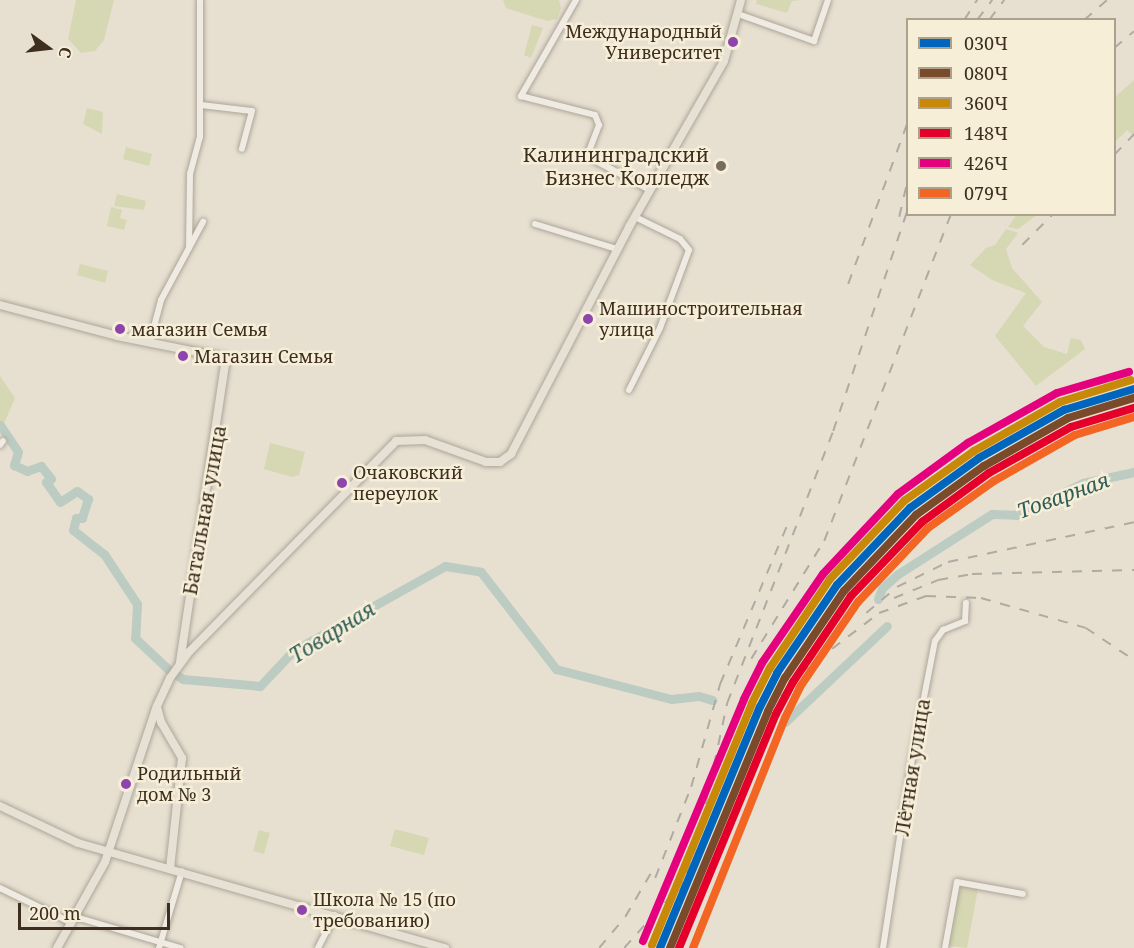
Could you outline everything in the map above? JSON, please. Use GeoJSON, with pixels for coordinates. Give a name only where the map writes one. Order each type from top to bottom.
{"type":"FeatureCollection","features":[{"type":"Feature","properties":{"kind":"main road"},"geometry":{"type":"LineString","coordinates":[[57,948],[74,920],[107,851],[157,706],[178,664],[396,441],[415,438],[486,462],[500,462],[511,454],[540,403],[617,249],[724,61],[741,0]]}},
{"type":"Feature","properties":{"kind":"main road"},"geometry":{"type":"LineString","coordinates":[[0,305],[150,342]]}},
{"type":"Feature","properties":{"kind":"main road","name":"Батальная улица"},"geometry":{"type":"LineString","coordinates":[[150,342],[226,358],[217,437],[178,664]]}},
{"type":"Feature","properties":{"kind":"main road"},"geometry":{"type":"LineString","coordinates":[[182,637],[196,645]]}},
{"type":"Feature","properties":{"kind":"main road"},"geometry":{"type":"LineString","coordinates":[[157,706],[161,722],[182,758],[170,868]]}},
{"type":"Feature","properties":{"kind":"main road"},"geometry":{"type":"LineString","coordinates":[[151,724],[161,722]]}},
{"type":"Feature","properties":{"kind":"main road"},"geometry":{"type":"LineString","coordinates":[[0,806],[63,836],[107,851],[445,948]]}},
{"type":"Feature","properties":{"kind":"street"},"geometry":{"type":"LineString","coordinates":[[189,248],[190,174],[198,150],[201,105],[200,0]]}},
{"type":"Feature","properties":{"kind":"street"},"geometry":{"type":"LineString","coordinates":[[576,0],[521,96],[595,115],[599,125],[587,156],[648,192]]}},
{"type":"Feature","properties":{"kind":"street"},"geometry":{"type":"LineString","coordinates":[[738,14],[814,40],[828,0]]}},
{"type":"Feature","properties":{"kind":"street"},"geometry":{"type":"LineString","coordinates":[[201,105],[252,111],[242,149]]}},
{"type":"Feature","properties":{"kind":"street"},"geometry":{"type":"LineString","coordinates":[[629,390],[660,328],[689,250],[680,238],[635,217]]}},
{"type":"Feature","properties":{"kind":"street"},"geometry":{"type":"LineString","coordinates":[[150,342],[161,300],[203,222]]}},
{"type":"Feature","properties":{"kind":"street"},"geometry":{"type":"LineString","coordinates":[[535,224],[617,249]]}},
{"type":"Feature","properties":{"kind":"street","name":"Лётная улица"},"geometry":{"type":"LineString","coordinates":[[883,948],[912,759],[935,641],[943,630],[965,621],[966,603]]}},
{"type":"Feature","properties":{"kind":"street"},"geometry":{"type":"LineString","coordinates":[[160,945],[182,871]]}},
{"type":"Feature","properties":{"kind":"street"},"geometry":{"type":"LineString","coordinates":[[945,948],[957,882],[1023,894]]}},
{"type":"Feature","properties":{"kind":"street"},"geometry":{"type":"LineString","coordinates":[[0,888],[74,920],[160,945],[180,948]]}},
{"type":"Feature","properties":{"kind":"street"},"geometry":{"type":"LineString","coordinates":[[318,948],[335,915]]}},
{"type":"Feature","properties":{"kind":"green space"},"geometry":{"type":"Polygon","coordinates":[[[76,0],[114,0],[104,40],[95,51],[81,53],[68,39],[76,0]]]}},
{"type":"Feature","properties":{"kind":"green space"},"geometry":{"type":"Polygon","coordinates":[[[503,0],[559,0],[561,8],[557,19],[547,21],[506,8],[503,0]]]}},
{"type":"Feature","properties":{"kind":"green space"},"geometry":{"type":"Polygon","coordinates":[[[757,0],[801,0],[792,1],[787,13],[756,4],[757,0]]]}},
{"type":"Feature","properties":{"kind":"green space"},"geometry":{"type":"Polygon","coordinates":[[[532,25],[543,28],[531,58],[524,55],[532,25]]]}},
{"type":"Feature","properties":{"kind":"green space"},"geometry":{"type":"Polygon","coordinates":[[[1134,80],[1134,137],[1127,130],[1116,141],[1116,96],[1134,80]]]}},
{"type":"Feature","properties":{"kind":"green space"},"geometry":{"type":"Polygon","coordinates":[[[87,108],[103,112],[102,134],[83,124],[87,108]]]}},
{"type":"Feature","properties":{"kind":"green space"},"geometry":{"type":"Polygon","coordinates":[[[126,147],[152,154],[149,166],[123,159],[126,147]]]}},
{"type":"Feature","properties":{"kind":"green space"},"geometry":{"type":"Polygon","coordinates":[[[117,194],[146,201],[144,210],[114,206],[117,194]]]}},
{"type":"Feature","properties":{"kind":"green space"},"geometry":{"type":"Polygon","coordinates":[[[111,207],[122,210],[120,218],[127,220],[124,230],[107,226],[111,207]]]}},
{"type":"Feature","properties":{"kind":"green space"},"geometry":{"type":"Polygon","coordinates":[[[1016,216],[1036,216],[1018,229],[1008,227],[1016,216]]]}},
{"type":"Feature","properties":{"kind":"green space"},"geometry":{"type":"Polygon","coordinates":[[[1006,229],[1018,233],[1006,249],[1012,268],[1042,302],[1023,326],[1044,347],[1067,354],[1071,338],[1081,340],[1085,349],[1036,386],[995,336],[1026,293],[992,280],[970,265],[986,248],[995,245],[1006,229]]]}},
{"type":"Feature","properties":{"kind":"green space"},"geometry":{"type":"Polygon","coordinates":[[[80,264],[108,271],[105,283],[77,275],[80,264]]]}},
{"type":"Feature","properties":{"kind":"green space"},"geometry":{"type":"Polygon","coordinates":[[[0,376],[15,398],[0,433],[0,376]]]}},
{"type":"Feature","properties":{"kind":"green space"},"geometry":{"type":"Polygon","coordinates":[[[270,443],[305,452],[299,475],[292,477],[264,469],[270,443]]]}},
{"type":"Feature","properties":{"kind":"green space"},"geometry":{"type":"Polygon","coordinates":[[[395,829],[429,838],[424,855],[390,846],[395,829]]]}},
{"type":"Feature","properties":{"kind":"green space"},"geometry":{"type":"Polygon","coordinates":[[[259,830],[270,833],[264,854],[253,851],[259,830]]]}},
{"type":"Feature","properties":{"kind":"green space"},"geometry":{"type":"Polygon","coordinates":[[[963,884],[978,889],[967,948],[948,946],[957,888],[963,884]]]}},
{"type":"Feature","properties":{"kind":"waterway","name":"Товарная"},"geometry":{"type":"LineString","coordinates":[[0,425],[18,452],[14,465],[27,471],[41,466],[51,479],[46,482],[60,502],[77,491],[88,499],[82,518],[76,518],[73,530],[104,554],[137,604],[135,638],[169,670],[183,679],[260,686],[293,651],[445,566],[481,572],[556,669],[671,699],[699,696],[712,700]]}},
{"type":"Feature","properties":{"kind":"waterway","name":"Товарная"},"geometry":{"type":"LineString","coordinates":[[878,599],[882,588],[898,574],[992,514],[1016,515],[1083,483],[1134,472]]}},
{"type":"Feature","properties":{"kind":"waterway","name":"Товарная"},"geometry":{"type":"LineString","coordinates":[[785,722],[887,626]]}},
{"type":"Feature","properties":{"kind":"railway"},"geometry":{"type":"LineString","coordinates":[[965,18],[977,0]]}},
{"type":"Feature","properties":{"kind":"railway"},"geometry":{"type":"LineString","coordinates":[[978,18],[992,0]]}},
{"type":"Feature","properties":{"kind":"railway"},"geometry":{"type":"LineString","coordinates":[[990,18],[1004,0]]}},
{"type":"Feature","properties":{"kind":"railway"},"geometry":{"type":"LineString","coordinates":[[1086,18],[1107,0]]}},
{"type":"Feature","properties":{"kind":"railway"},"geometry":{"type":"LineString","coordinates":[[1116,46],[1134,31]]}},
{"type":"Feature","properties":{"kind":"railway"},"geometry":{"type":"LineString","coordinates":[[848,284],[906,126]]}},
{"type":"Feature","properties":{"kind":"railway"},"geometry":{"type":"LineString","coordinates":[[1116,153],[1134,134]]}},
{"type":"Feature","properties":{"kind":"railway"},"geometry":{"type":"LineString","coordinates":[[899,217],[906,187]]}},
{"type":"Feature","properties":{"kind":"railway"},"geometry":{"type":"LineString","coordinates":[[659,948],[697,843],[727,703],[833,431],[906,214]]}},
{"type":"Feature","properties":{"kind":"railway"},"geometry":{"type":"LineString","coordinates":[[751,659],[824,541],[950,216]]}},
{"type":"Feature","properties":{"kind":"railway"},"geometry":{"type":"LineString","coordinates":[[1022,245],[1051,216]]}},
{"type":"Feature","properties":{"kind":"railway"},"geometry":{"type":"LineString","coordinates":[[655,878],[691,787],[720,684],[789,521]]}},
{"type":"Feature","properties":{"kind":"railway"},"geometry":{"type":"LineString","coordinates":[[866,613],[897,587],[948,562],[1134,522]]}},
{"type":"Feature","properties":{"kind":"railway"},"geometry":{"type":"LineString","coordinates":[[894,598],[938,580],[972,574],[1134,570]]}},
{"type":"Feature","properties":{"kind":"railway"},"geometry":{"type":"LineString","coordinates":[[688,911],[768,712],[800,673],[879,613],[926,596],[981,598],[1086,628],[1134,660]]}},
{"type":"Feature","properties":{"kind":"railway"},"geometry":{"type":"LineString","coordinates":[[599,948],[625,917],[655,866]]}},
{"type":"Feature","properties":{"kind":"railway"},"geometry":{"type":"LineString","coordinates":[[624,948],[677,889]]}},
{"type":"Feature","properties":{"kind":"transit line","name":"426Ч"},"geometry":{"type":"LineString","coordinates":[[643,941],[744,699],[762,663],[823,574],[898,494],[968,443],[1057,393],[1129,372]]}},
{"type":"Feature","properties":{"kind":"transit line","name":"360Ч"},"geometry":{"type":"LineString","coordinates":[[652,945],[752,703],[770,668],[830,579],[904,501],[974,451],[1060,402],[1131,380]]}},
{"type":"Feature","properties":{"kind":"transit line","name":"030Ч"},"geometry":{"type":"LineString","coordinates":[[660,948],[760,707],[777,673],[837,585],[910,508],[979,458],[1064,410],[1134,389]]}},
{"type":"Feature","properties":{"kind":"transit line","name":"080Ч"},"geometry":{"type":"LineString","coordinates":[[670,948],[768,711],[785,678],[844,591],[916,515],[984,466],[1068,418],[1134,398]]}},
{"type":"Feature","properties":{"kind":"transit line","name":"148Ч"},"geometry":{"type":"LineString","coordinates":[[679,948],[776,714],[793,682],[851,596],[922,522],[989,473],[1071,427],[1134,408]]}},
{"type":"Feature","properties":{"kind":"transit line","name":"079Ч"},"geometry":{"type":"LineString","coordinates":[[693,948],[785,718],[800,687],[858,602],[928,528],[994,481],[1075,435],[1134,417]]}},
{"type":"Feature","properties":{"kind":"place","name":"Международный Университет"},"geometry":{"type":"Point","coordinates":[733,42]}},
{"type":"Feature","properties":{"kind":"place","name":"Калининградский Бизнес Колледж"},"geometry":{"type":"Point","coordinates":[721,166]}},
{"type":"Feature","properties":{"kind":"place","name":"Машиностроительная улица"},"geometry":{"type":"Point","coordinates":[588,319]}},
{"type":"Feature","properties":{"kind":"place","name":"магазин Семья"},"geometry":{"type":"Point","coordinates":[120,329]}},
{"type":"Feature","properties":{"kind":"place","name":"Магазин Семья"},"geometry":{"type":"Point","coordinates":[183,356]}},
{"type":"Feature","properties":{"kind":"place","name":"Очаковский переулок"},"geometry":{"type":"Point","coordinates":[342,483]}},
{"type":"Feature","properties":{"kind":"place","name":"Родильный дом № 3"},"geometry":{"type":"Point","coordinates":[126,784]}},
{"type":"Feature","properties":{"kind":"place","name":"Школа № 15 (по требованию)"},"geometry":{"type":"Point","coordinates":[302,910]}}]}
